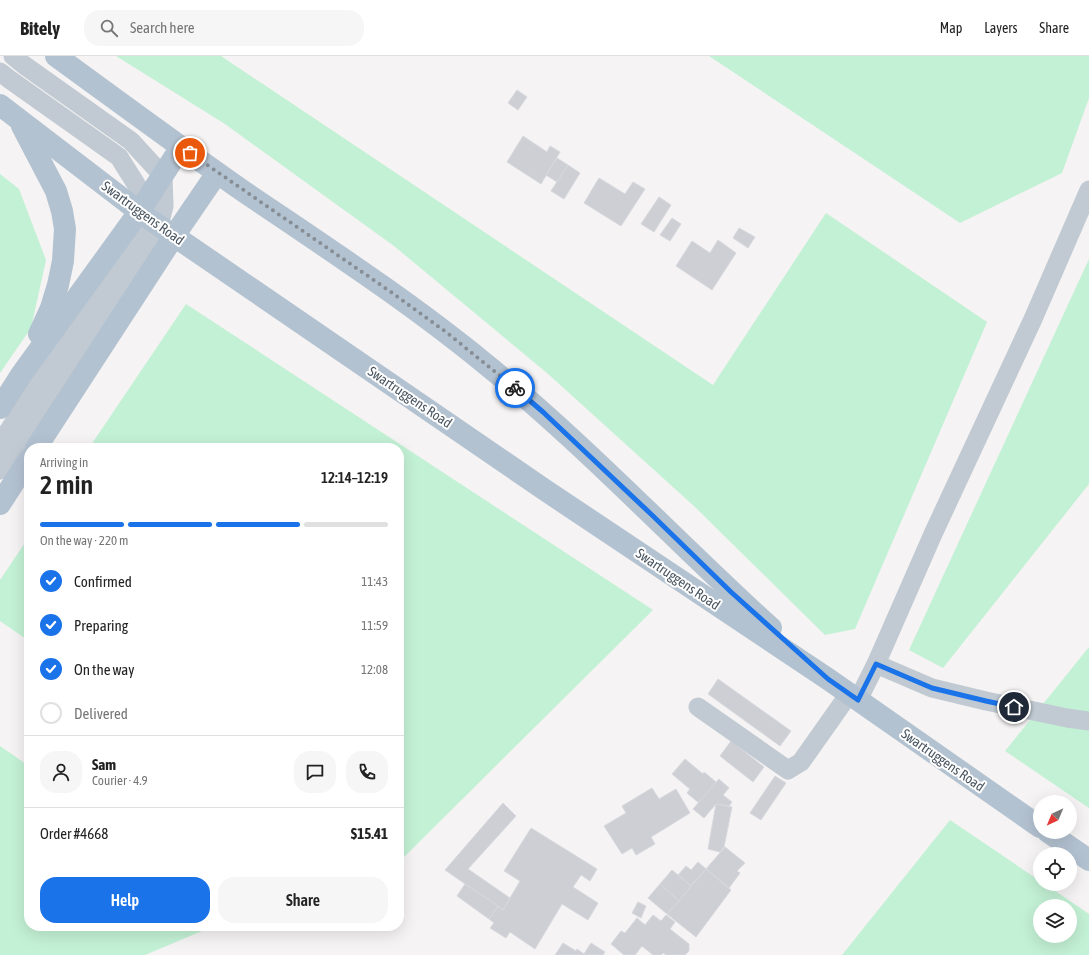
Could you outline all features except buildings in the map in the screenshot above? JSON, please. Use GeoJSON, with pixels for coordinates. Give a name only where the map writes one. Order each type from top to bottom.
{"type":"FeatureCollection","features":[{"type":"Feature","properties":{"kind":"main road","name":"Swartruggens Road"},"geometry":{"type":"LineString","coordinates":[[56,56],[217,173],[391,292],[446,332],[485,363],[543,412],[731,592],[828,679]]}},
{"type":"Feature","properties":{"kind":"main road","name":"Swartruggens Road"},"geometry":{"type":"LineString","coordinates":[[0,104],[153,218],[545,490],[828,679],[1033,821]]}},
{"type":"Feature","properties":{"kind":"main road"},"geometry":{"type":"LineString","coordinates":[[19,119],[56,191],[62,210],[65,229],[58,285],[21,375]]}},
{"type":"Feature","properties":{"kind":"main road"},"geometry":{"type":"LineString","coordinates":[[39,443],[153,218],[163,176],[181,147]]}},
{"type":"Feature","properties":{"kind":"main road"},"geometry":{"type":"LineString","coordinates":[[0,408],[21,375],[153,218],[217,173]]}},
{"type":"Feature","properties":{"kind":"main road"},"geometry":{"type":"LineString","coordinates":[[0,504],[24,467]]}},
{"type":"Feature","properties":{"kind":"main road"},"geometry":{"type":"LineString","coordinates":[[1058,839],[1089,860]]}},
{"type":"Feature","properties":{"kind":"lane"},"geometry":{"type":"LineString","coordinates":[[0,444],[135,236],[164,206],[163,176],[131,141],[13,56]]}},
{"type":"Feature","properties":{"kind":"lane"},"geometry":{"type":"LineString","coordinates":[[0,72],[119,157],[153,218]]}},
{"type":"Feature","properties":{"kind":"lane"},"geometry":{"type":"LineString","coordinates":[[698,707],[788,770],[801,762],[853,697],[876,664],[933,534],[1033,319],[1089,190]]}},
{"type":"Feature","properties":{"kind":"lane"},"geometry":{"type":"LineString","coordinates":[[0,470],[153,218]]}},
{"type":"Feature","properties":{"kind":"lane"},"geometry":{"type":"LineString","coordinates":[[876,664],[932,688],[1066,718],[1089,721]]}},
{"type":"Feature","properties":{"kind":"green space"},"geometry":{"type":"Polygon","coordinates":[[[116,56],[221,56],[713,385],[826,213],[987,322],[855,629],[825,635],[695,507],[547,373],[394,246],[225,124],[116,56]]]}},
{"type":"Feature","properties":{"kind":"green space"},"geometry":{"type":"Polygon","coordinates":[[[709,56],[1089,56],[1089,98],[1062,173],[960,223],[709,56]]]}},
{"type":"Feature","properties":{"kind":"green space"},"geometry":{"type":"Polygon","coordinates":[[[0,174],[19,189],[46,260],[31,328],[0,373],[0,174]]]}},
{"type":"Feature","properties":{"kind":"green space"},"geometry":{"type":"Polygon","coordinates":[[[1089,259],[1089,484],[943,668],[909,650],[1089,259]]]}},
{"type":"Feature","properties":{"kind":"green space"},"geometry":{"type":"Polygon","coordinates":[[[186,304],[398,443],[92,443],[186,304]]]}},
{"type":"Feature","properties":{"kind":"green space"},"geometry":{"type":"Polygon","coordinates":[[[404,447],[653,610],[404,857],[404,447]]]}},
{"type":"Feature","properties":{"kind":"green space"},"geometry":{"type":"Polygon","coordinates":[[[24,544],[24,638],[0,621],[0,580],[24,544]]]}},
{"type":"Feature","properties":{"kind":"green space"},"geometry":{"type":"Polygon","coordinates":[[[1089,647],[1089,808],[1077,800],[1077,795],[1070,795],[1005,751],[1089,647]]]}},
{"type":"Feature","properties":{"kind":"green space"},"geometry":{"type":"Polygon","coordinates":[[[0,746],[24,763],[24,931],[202,931],[145,955],[0,955],[0,746]]]}},
{"type":"Feature","properties":{"kind":"green space"},"geometry":{"type":"Polygon","coordinates":[[[950,820],[1033,876],[1033,891],[1055,891],[1067,899],[1033,899],[1033,943],[1077,943],[1077,906],[1089,914],[1089,955],[842,955],[950,820]]]}},
{"type":"Feature","properties":{"kind":"way so far"},"geometry":{"type":"LineString","coordinates":[[190,153],[391,292],[446,332],[515,388]]}},
{"type":"Feature","properties":{"kind":"route"},"geometry":{"type":"LineString","coordinates":[[515,388],[543,412],[731,592],[828,679],[858,700],[876,664],[932,688],[1014,707]]}}]}
